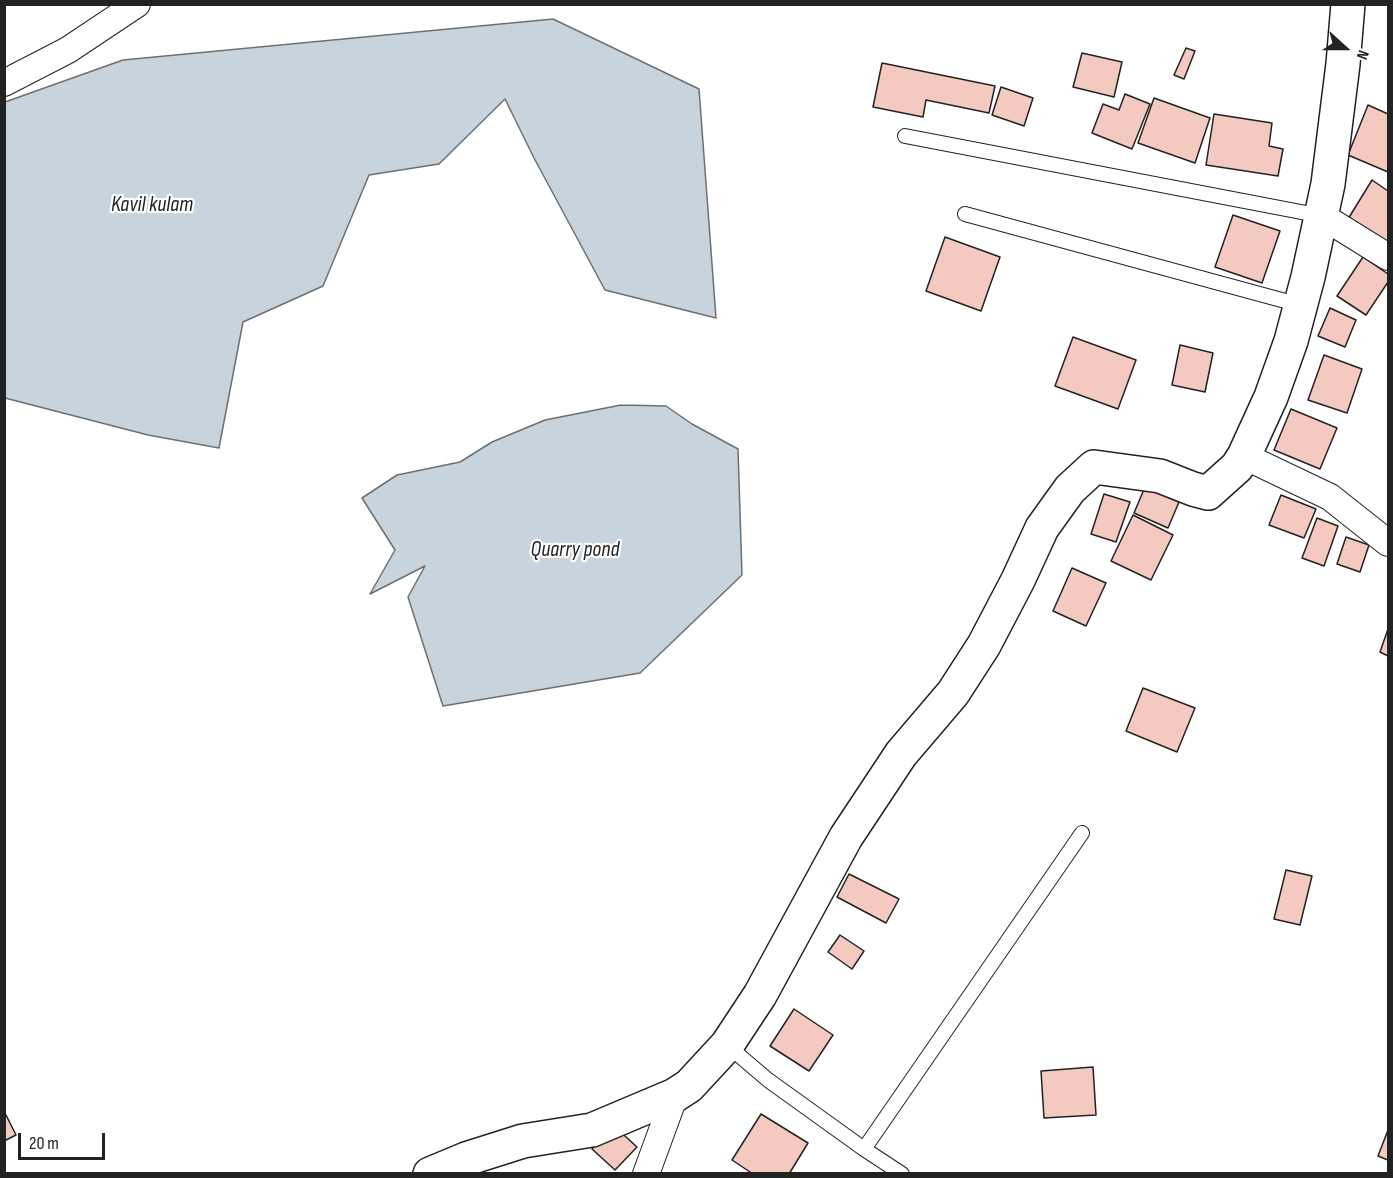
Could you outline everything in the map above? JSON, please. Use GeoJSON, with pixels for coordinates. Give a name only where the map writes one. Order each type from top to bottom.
{"type":"FeatureCollection","features":[{"type":"Feature","properties":{"kind":"main road"},"geometry":{"type":"LineString","coordinates":[[430,1173],[523,1141],[592,1130],[675,1095],[689,1086],[727,1045],[760,995],[846,837],[901,754],[953,693],[984,645],[1042,528],[1070,489],[1094,467],[1160,476],[1208,493],[1237,467],[1271,397],[1291,341],[1322,216],[1342,75],[1348,4]]}},
{"type":"Feature","properties":{"kind":"street"},"geometry":{"type":"LineString","coordinates":[[4,83],[68,50],[137,4]]}},
{"type":"Feature","properties":{"kind":"street"},"geometry":{"type":"LineString","coordinates":[[1322,216],[1389,257]]}},
{"type":"Feature","properties":{"kind":"street"},"geometry":{"type":"LineString","coordinates":[[1244,456],[1330,496],[1389,543]]}},
{"type":"Feature","properties":{"kind":"street"},"geometry":{"type":"LineString","coordinates":[[646,1173],[675,1095]]}},
{"type":"Feature","properties":{"kind":"lane"},"geometry":{"type":"LineString","coordinates":[[905,136],[1322,216]]}},
{"type":"Feature","properties":{"kind":"lane"},"geometry":{"type":"LineString","coordinates":[[965,214],[1300,305]]}},
{"type":"Feature","properties":{"kind":"lane"},"geometry":{"type":"LineString","coordinates":[[864,1149],[1082,833]]}},
{"type":"Feature","properties":{"kind":"lane"},"geometry":{"type":"LineString","coordinates":[[727,1045],[768,1080],[864,1149],[902,1173]]}},
{"type":"Feature","properties":{"kind":"water","name":"Kavil kulam"},"geometry":{"type":"Polygon","coordinates":[[[553,19],[699,89],[716,318],[605,290],[505,99],[439,164],[369,175],[323,286],[243,322],[219,448],[148,435],[5,398],[5,102],[123,60],[553,19]]]}},
{"type":"Feature","properties":{"kind":"water","name":"Quarry pond"},"geometry":{"type":"Polygon","coordinates":[[[621,405],[666,406],[692,424],[738,449],[742,575],[640,673],[443,706],[408,597],[425,566],[370,594],[395,550],[362,498],[397,475],[460,462],[492,442],[545,420],[621,405]]]}},
{"type":"Feature","properties":{"kind":"building"},"geometry":{"type":"Polygon","coordinates":[[[1186,48],[1195,51],[1184,79],[1174,75],[1186,48]]]}},
{"type":"Feature","properties":{"kind":"building"},"geometry":{"type":"Polygon","coordinates":[[[1082,53],[1122,62],[1114,97],[1073,87],[1082,53]]]}},
{"type":"Feature","properties":{"kind":"building"},"geometry":{"type":"Polygon","coordinates":[[[882,63],[995,86],[989,113],[926,100],[923,117],[873,107],[882,63]]]}},
{"type":"Feature","properties":{"kind":"building"},"geometry":{"type":"Polygon","coordinates":[[[1001,87],[1033,98],[1024,126],[992,115],[1001,87]]]}},
{"type":"Feature","properties":{"kind":"building"},"geometry":{"type":"Polygon","coordinates":[[[1125,94],[1150,104],[1132,149],[1092,133],[1103,104],[1119,110],[1125,94]]]}},
{"type":"Feature","properties":{"kind":"building"},"geometry":{"type":"Polygon","coordinates":[[[1154,98],[1210,118],[1195,163],[1138,143],[1154,98]]]}},
{"type":"Feature","properties":{"kind":"building"},"geometry":{"type":"Polygon","coordinates":[[[1368,105],[1388,114],[1388,172],[1348,155],[1368,105]]]}},
{"type":"Feature","properties":{"kind":"building"},"geometry":{"type":"Polygon","coordinates":[[[1214,114],[1272,123],[1269,146],[1283,149],[1278,176],[1206,165],[1214,114]]]}},
{"type":"Feature","properties":{"kind":"building"},"geometry":{"type":"Polygon","coordinates":[[[1372,180],[1388,191],[1388,242],[1345,224],[1372,180]]]}},
{"type":"Feature","properties":{"kind":"building"},"geometry":{"type":"Polygon","coordinates":[[[1233,215],[1280,231],[1262,283],[1215,267],[1233,215]]]}},
{"type":"Feature","properties":{"kind":"building"},"geometry":{"type":"Polygon","coordinates":[[[945,237],[1000,257],[981,311],[926,291],[945,237]]]}},
{"type":"Feature","properties":{"kind":"building"},"geometry":{"type":"Polygon","coordinates":[[[1363,257],[1388,274],[1388,282],[1366,315],[1337,296],[1363,257]]]}},
{"type":"Feature","properties":{"kind":"building"},"geometry":{"type":"Polygon","coordinates":[[[1330,308],[1356,320],[1345,347],[1318,336],[1330,308]]]}},
{"type":"Feature","properties":{"kind":"building"},"geometry":{"type":"Polygon","coordinates":[[[1073,337],[1136,360],[1118,409],[1055,386],[1073,337]]]}},
{"type":"Feature","properties":{"kind":"building"},"geometry":{"type":"Polygon","coordinates":[[[1180,345],[1213,353],[1205,392],[1172,385],[1180,345]]]}},
{"type":"Feature","properties":{"kind":"building"},"geometry":{"type":"Polygon","coordinates":[[[1324,355],[1362,369],[1347,413],[1308,400],[1324,355]]]}},
{"type":"Feature","properties":{"kind":"building"},"geometry":{"type":"Polygon","coordinates":[[[1291,409],[1337,428],[1320,469],[1274,450],[1291,409]]]}},
{"type":"Feature","properties":{"kind":"building"},"geometry":{"type":"Polygon","coordinates":[[[1145,487],[1179,502],[1168,528],[1134,513],[1145,487]]]}},
{"type":"Feature","properties":{"kind":"building"},"geometry":{"type":"Polygon","coordinates":[[[1104,494],[1130,502],[1116,542],[1091,534],[1104,494]]]}},
{"type":"Feature","properties":{"kind":"building"},"geometry":{"type":"Polygon","coordinates":[[[1281,495],[1316,509],[1304,538],[1269,525],[1281,495]]]}},
{"type":"Feature","properties":{"kind":"building"},"geometry":{"type":"Polygon","coordinates":[[[1133,515],[1173,535],[1151,580],[1111,561],[1133,515]]]}},
{"type":"Feature","properties":{"kind":"building"},"geometry":{"type":"Polygon","coordinates":[[[1317,518],[1338,526],[1324,566],[1302,558],[1317,518]]]}},
{"type":"Feature","properties":{"kind":"building"},"geometry":{"type":"Polygon","coordinates":[[[1346,537],[1369,545],[1360,572],[1337,564],[1346,537]]]}},
{"type":"Feature","properties":{"kind":"building"},"geometry":{"type":"Polygon","coordinates":[[[1072,568],[1106,583],[1086,626],[1053,611],[1072,568]]]}},
{"type":"Feature","properties":{"kind":"building"},"geometry":{"type":"Polygon","coordinates":[[[1388,629],[1388,656],[1380,652],[1388,629]]]}},
{"type":"Feature","properties":{"kind":"building"},"geometry":{"type":"Polygon","coordinates":[[[1143,688],[1195,708],[1177,752],[1126,731],[1143,688]]]}},
{"type":"Feature","properties":{"kind":"building"},"geometry":{"type":"Polygon","coordinates":[[[1286,870],[1312,876],[1300,925],[1274,919],[1286,870]]]}},
{"type":"Feature","properties":{"kind":"building"},"geometry":{"type":"Polygon","coordinates":[[[849,874],[899,899],[886,923],[837,897],[849,874]]]}},
{"type":"Feature","properties":{"kind":"building"},"geometry":{"type":"Polygon","coordinates":[[[840,935],[864,951],[852,969],[828,952],[840,935]]]}},
{"type":"Feature","properties":{"kind":"building"},"geometry":{"type":"Polygon","coordinates":[[[794,1009],[833,1035],[809,1071],[770,1046],[794,1009]]]}},
{"type":"Feature","properties":{"kind":"building"},"geometry":{"type":"Polygon","coordinates":[[[1093,1067],[1096,1115],[1044,1118],[1041,1071],[1093,1067]]]}},
{"type":"Feature","properties":{"kind":"building"},"geometry":{"type":"Polygon","coordinates":[[[4,1111],[16,1135],[4,1141],[4,1111]]]}},
{"type":"Feature","properties":{"kind":"building"},"geometry":{"type":"Polygon","coordinates":[[[761,1114],[808,1143],[789,1174],[753,1174],[732,1160],[761,1114]]]}},
{"type":"Feature","properties":{"kind":"building"},"geometry":{"type":"Polygon","coordinates":[[[613,1125],[637,1147],[615,1170],[592,1149],[613,1125]]]}},
{"type":"Feature","properties":{"kind":"building"},"geometry":{"type":"Polygon","coordinates":[[[1388,1130],[1388,1160],[1378,1156],[1388,1130]]]}}]}
